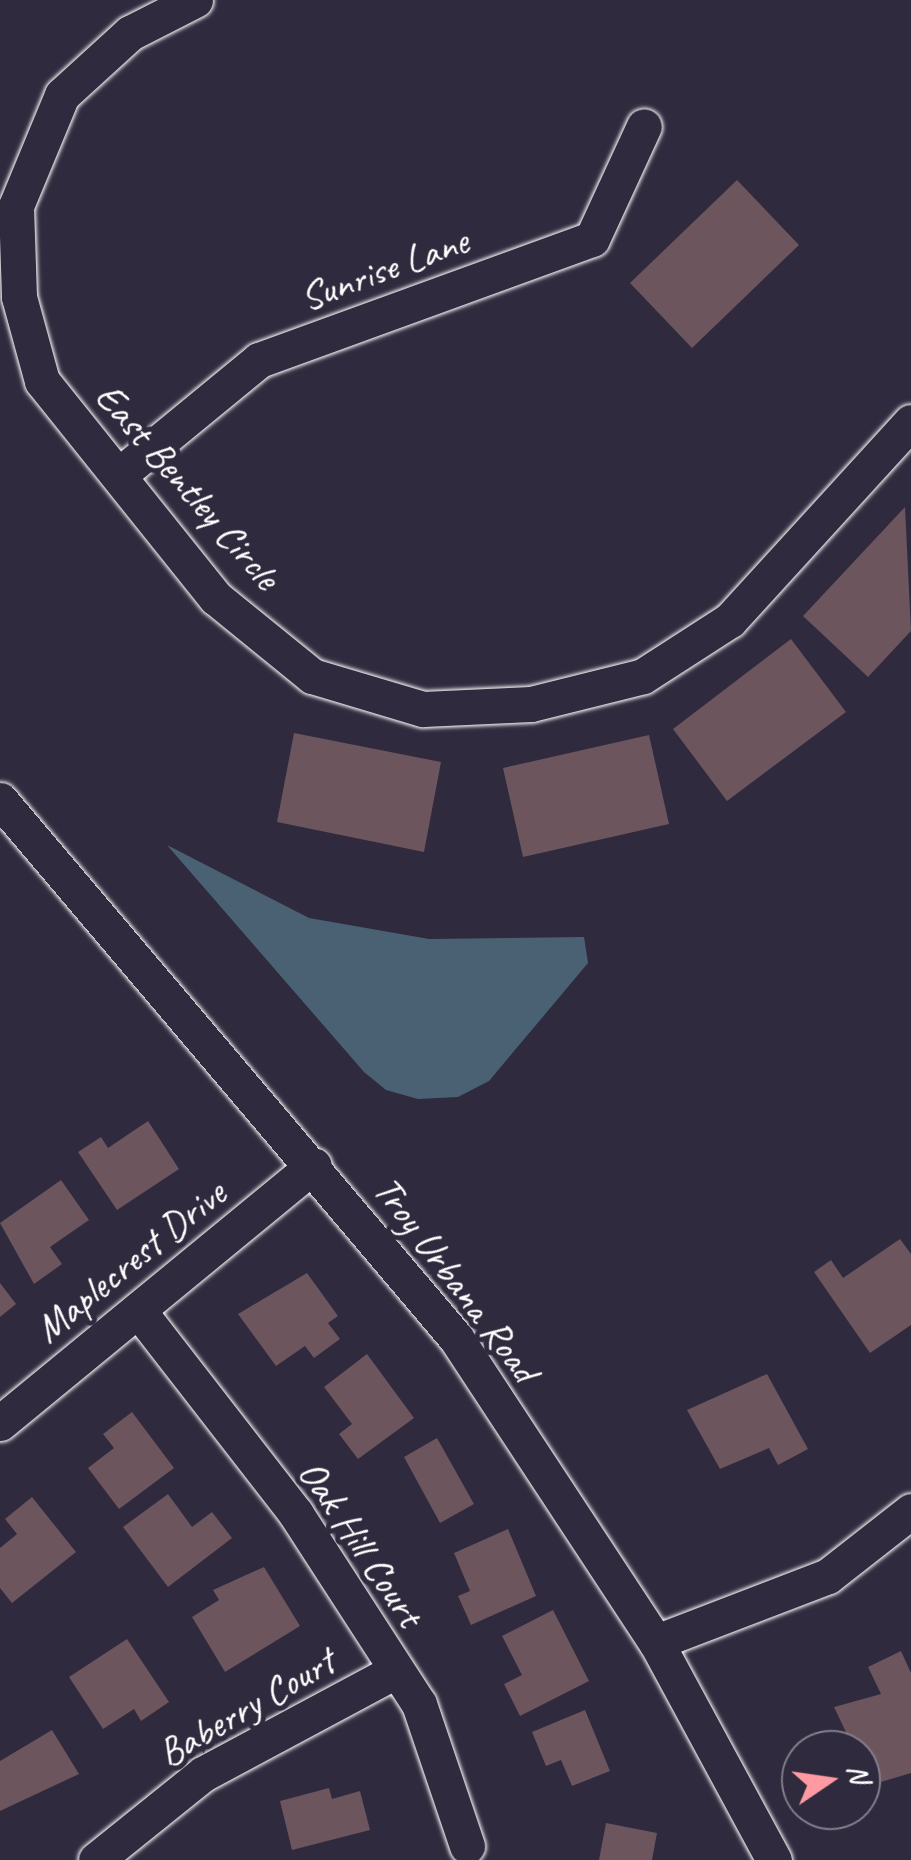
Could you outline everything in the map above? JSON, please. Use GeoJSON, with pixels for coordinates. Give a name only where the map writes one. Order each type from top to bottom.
{"type":"FeatureCollection","features":[{"type":"Feature","properties":{"kind":"street","name":"East Bentley Circle"},"geometry":{"type":"LineString","coordinates":[[194,0],[130,33],[62,95],[16,206],[19,297],[42,381],[216,598],[312,676],[424,709],[531,704],[643,676],[730,620],[911,422]]}},
{"type":"Feature","properties":{"kind":"street","name":"Sunrise Lane"},"geometry":{"type":"LineString","coordinates":[[118,476],[258,360],[592,239],[644,126]]}},
{"type":"Feature","properties":{"kind":"street","name":"Troy Urbana Road"},"geometry":{"type":"LineString","coordinates":[[0,800],[314,1165],[456,1338],[656,1642],[774,1860]]}},
{"type":"Feature","properties":{"kind":"street","name":"Maplecrest Drive"},"geometry":{"type":"LineString","coordinates":[[0,1423],[314,1165]]}},
{"type":"Feature","properties":{"kind":"street","name":"Oak Hill Court"},"geometry":{"type":"LineString","coordinates":[[138,1310],[296,1514],[419,1704],[467,1846]]}},
{"type":"Feature","properties":{"kind":"street"},"geometry":{"type":"LineString","coordinates":[[656,1642],[828,1576],[911,1510]]}},
{"type":"Feature","properties":{"kind":"street","name":"Baberry Court"},"geometry":{"type":"LineString","coordinates":[[96,1860],[203,1774],[394,1670]]}},
{"type":"Feature","properties":{"kind":"water"},"geometry":{"type":"Polygon","coordinates":[[[167,845],[309,918],[429,939],[584,937],[588,963],[489,1081],[458,1097],[418,1099],[386,1090],[364,1072],[167,845]]]}},
{"type":"Feature","properties":{"kind":"building"},"geometry":{"type":"Polygon","coordinates":[[[737,180],[799,245],[692,348],[630,283],[737,180]]]}},
{"type":"Feature","properties":{"kind":"building"},"geometry":{"type":"Polygon","coordinates":[[[905,507],[911,631],[868,677],[803,616],[905,507]]]}},
{"type":"Feature","properties":{"kind":"building"},"geometry":{"type":"Polygon","coordinates":[[[791,639],[846,712],[727,801],[673,729],[791,639]]]}},
{"type":"Feature","properties":{"kind":"building"},"geometry":{"type":"Polygon","coordinates":[[[294,733],[441,762],[424,852],[277,822],[294,733]]]}},
{"type":"Feature","properties":{"kind":"building"},"geometry":{"type":"Polygon","coordinates":[[[649,735],[669,824],[523,857],[503,768],[649,735]]]}},
{"type":"Feature","properties":{"kind":"building"},"geometry":{"type":"Polygon","coordinates":[[[148,1121],[179,1169],[117,1210],[78,1152],[101,1137],[108,1148],[148,1121]]]}},
{"type":"Feature","properties":{"kind":"building"},"geometry":{"type":"Polygon","coordinates":[[[61,1180],[89,1220],[50,1247],[62,1264],[34,1284],[0,1223],[61,1180]]]}},
{"type":"Feature","properties":{"kind":"building"},"geometry":{"type":"Polygon","coordinates":[[[900,1239],[911,1254],[911,1325],[870,1353],[814,1272],[831,1260],[843,1278],[900,1239]]]}},
{"type":"Feature","properties":{"kind":"building"},"geometry":{"type":"Polygon","coordinates":[[[307,1273],[338,1316],[328,1323],[340,1339],[314,1358],[305,1346],[276,1366],[238,1314],[307,1273]]]}},
{"type":"Feature","properties":{"kind":"building"},"geometry":{"type":"Polygon","coordinates":[[[0,1283],[16,1304],[0,1317],[0,1283]]]}},
{"type":"Feature","properties":{"kind":"building"},"geometry":{"type":"Polygon","coordinates":[[[367,1354],[414,1418],[358,1459],[339,1434],[352,1424],[324,1387],[367,1354]]]}},
{"type":"Feature","properties":{"kind":"building"},"geometry":{"type":"Polygon","coordinates":[[[767,1374],[808,1449],[778,1465],[769,1448],[720,1469],[687,1410],[767,1374]]]}},
{"type":"Feature","properties":{"kind":"building"},"geometry":{"type":"Polygon","coordinates":[[[132,1412],[174,1468],[119,1509],[88,1468],[114,1448],[103,1434],[132,1412]]]}},
{"type":"Feature","properties":{"kind":"building"},"geometry":{"type":"Polygon","coordinates":[[[437,1438],[474,1504],[440,1523],[404,1457],[437,1438]]]}},
{"type":"Feature","properties":{"kind":"building"},"geometry":{"type":"Polygon","coordinates":[[[168,1494],[192,1527],[212,1512],[232,1538],[168,1587],[123,1527],[168,1494]]]}},
{"type":"Feature","properties":{"kind":"building"},"geometry":{"type":"Polygon","coordinates":[[[32,1497],[76,1552],[12,1603],[0,1588],[0,1548],[17,1534],[5,1519],[32,1497]]]}},
{"type":"Feature","properties":{"kind":"building"},"geometry":{"type":"Polygon","coordinates":[[[508,1529],[536,1596],[471,1625],[458,1596],[470,1591],[454,1553],[508,1529]]]}},
{"type":"Feature","properties":{"kind":"building"},"geometry":{"type":"Polygon","coordinates":[[[264,1567],[300,1626],[225,1672],[192,1617],[219,1600],[213,1590],[264,1567]]]}},
{"type":"Feature","properties":{"kind":"building"},"geometry":{"type":"Polygon","coordinates":[[[553,1610],[589,1681],[520,1716],[504,1684],[522,1675],[502,1636],[553,1610]]]}},
{"type":"Feature","properties":{"kind":"building"},"geometry":{"type":"Polygon","coordinates":[[[127,1639],[169,1702],[141,1721],[134,1709],[103,1729],[69,1677],[127,1639]]]}},
{"type":"Feature","properties":{"kind":"building"},"geometry":{"type":"Polygon","coordinates":[[[901,1651],[911,1673],[911,1773],[881,1782],[881,1730],[845,1730],[834,1707],[881,1694],[868,1667],[901,1651]]]}},
{"type":"Feature","properties":{"kind":"building"},"geometry":{"type":"Polygon","coordinates":[[[585,1710],[610,1771],[572,1786],[561,1760],[546,1766],[532,1732],[585,1710]]]}},
{"type":"Feature","properties":{"kind":"building"},"geometry":{"type":"Polygon","coordinates":[[[52,1730],[79,1774],[0,1811],[0,1761],[52,1730]]]}},
{"type":"Feature","properties":{"kind":"building"},"geometry":{"type":"Polygon","coordinates":[[[329,1788],[332,1799],[360,1791],[370,1830],[292,1850],[280,1801],[329,1788]]]}},
{"type":"Feature","properties":{"kind":"building"},"geometry":{"type":"Polygon","coordinates":[[[606,1823],[657,1833],[652,1860],[599,1860],[606,1823]]]}}]}
